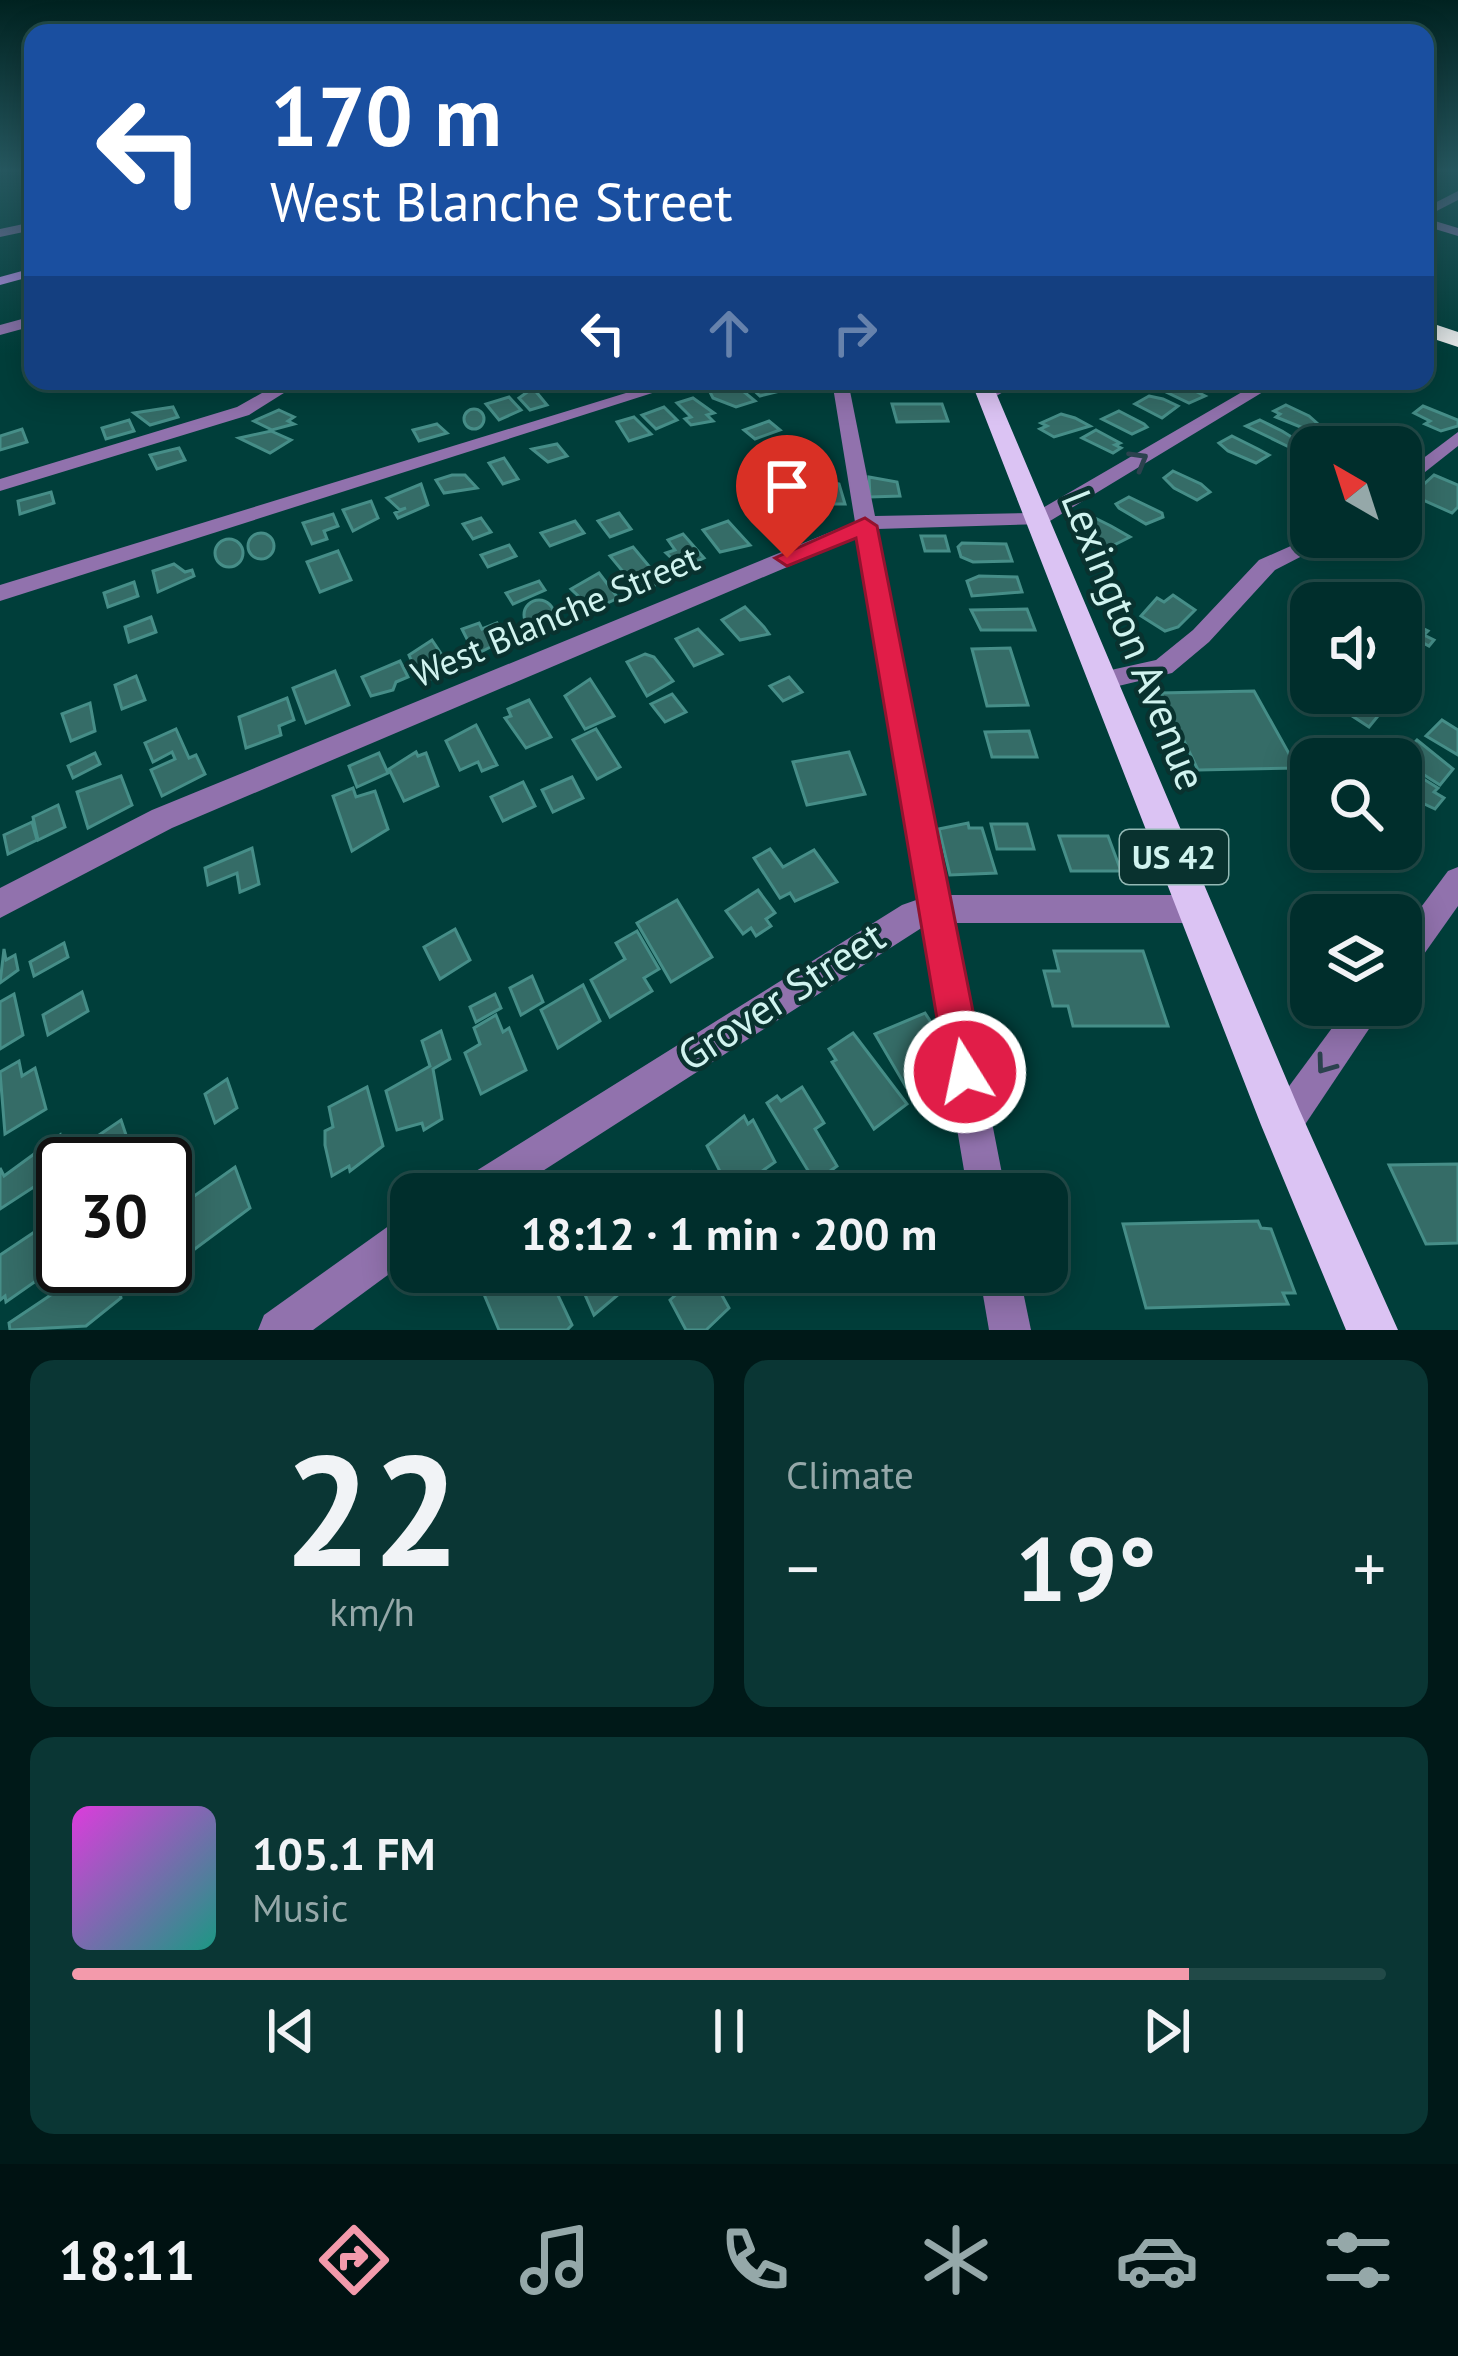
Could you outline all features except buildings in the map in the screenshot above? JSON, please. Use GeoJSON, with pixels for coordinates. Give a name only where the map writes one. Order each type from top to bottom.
{"type":"FeatureCollection","features":[{"type":"Feature","properties":{"kind":"main road","name":"Lexington Avenue"},"geometry":{"type":"LineString","coordinates":[[996,390],[1038,519],[1102,681],[1282,1124],[1372,1330]]}},
{"type":"Feature","properties":{"kind":"street"},"geometry":{"type":"LineString","coordinates":[[0,485],[242,411],[279,390]]}},
{"type":"Feature","properties":{"kind":"street"},"geometry":{"type":"LineString","coordinates":[[0,593],[645,390]]}},
{"type":"Feature","properties":{"kind":"street"},"geometry":{"type":"LineString","coordinates":[[842,390],[983,1173]]}},
{"type":"Feature","properties":{"kind":"street"},"geometry":{"type":"LineString","coordinates":[[1038,519],[1258,390]]}},
{"type":"Feature","properties":{"kind":"street"},"geometry":{"type":"LineString","coordinates":[[1422,467],[1458,437]]}},
{"type":"Feature","properties":{"kind":"street","name":"West Blanche Street"},"geometry":{"type":"LineString","coordinates":[[0,904],[162,819],[865,526],[884,520],[1038,519]]}},
{"type":"Feature","properties":{"kind":"street"},"geometry":{"type":"LineString","coordinates":[[1102,681],[1163,667],[1201,636],[1267,565],[1290,555]]}},
{"type":"Feature","properties":{"kind":"street"},"geometry":{"type":"LineString","coordinates":[[1422,931],[1458,881]]}},
{"type":"Feature","properties":{"kind":"street","name":"Grover Street"},"geometry":{"type":"LineString","coordinates":[[505,1173],[890,926],[937,909],[1195,909]]}},
{"type":"Feature","properties":{"kind":"street"},"geometry":{"type":"LineString","coordinates":[[1282,1124],[1354,1026]]}},
{"type":"Feature","properties":{"kind":"street"},"geometry":{"type":"LineString","coordinates":[[279,1330],[390,1249]]}},
{"type":"Feature","properties":{"kind":"street"},"geometry":{"type":"LineString","coordinates":[[1003,1293],[1010,1330]]}},
{"type":"Feature","properties":{"kind":"route"},"geometry":{"type":"LineString","coordinates":[[787,558],[865,526],[965,1072]]}}]}
